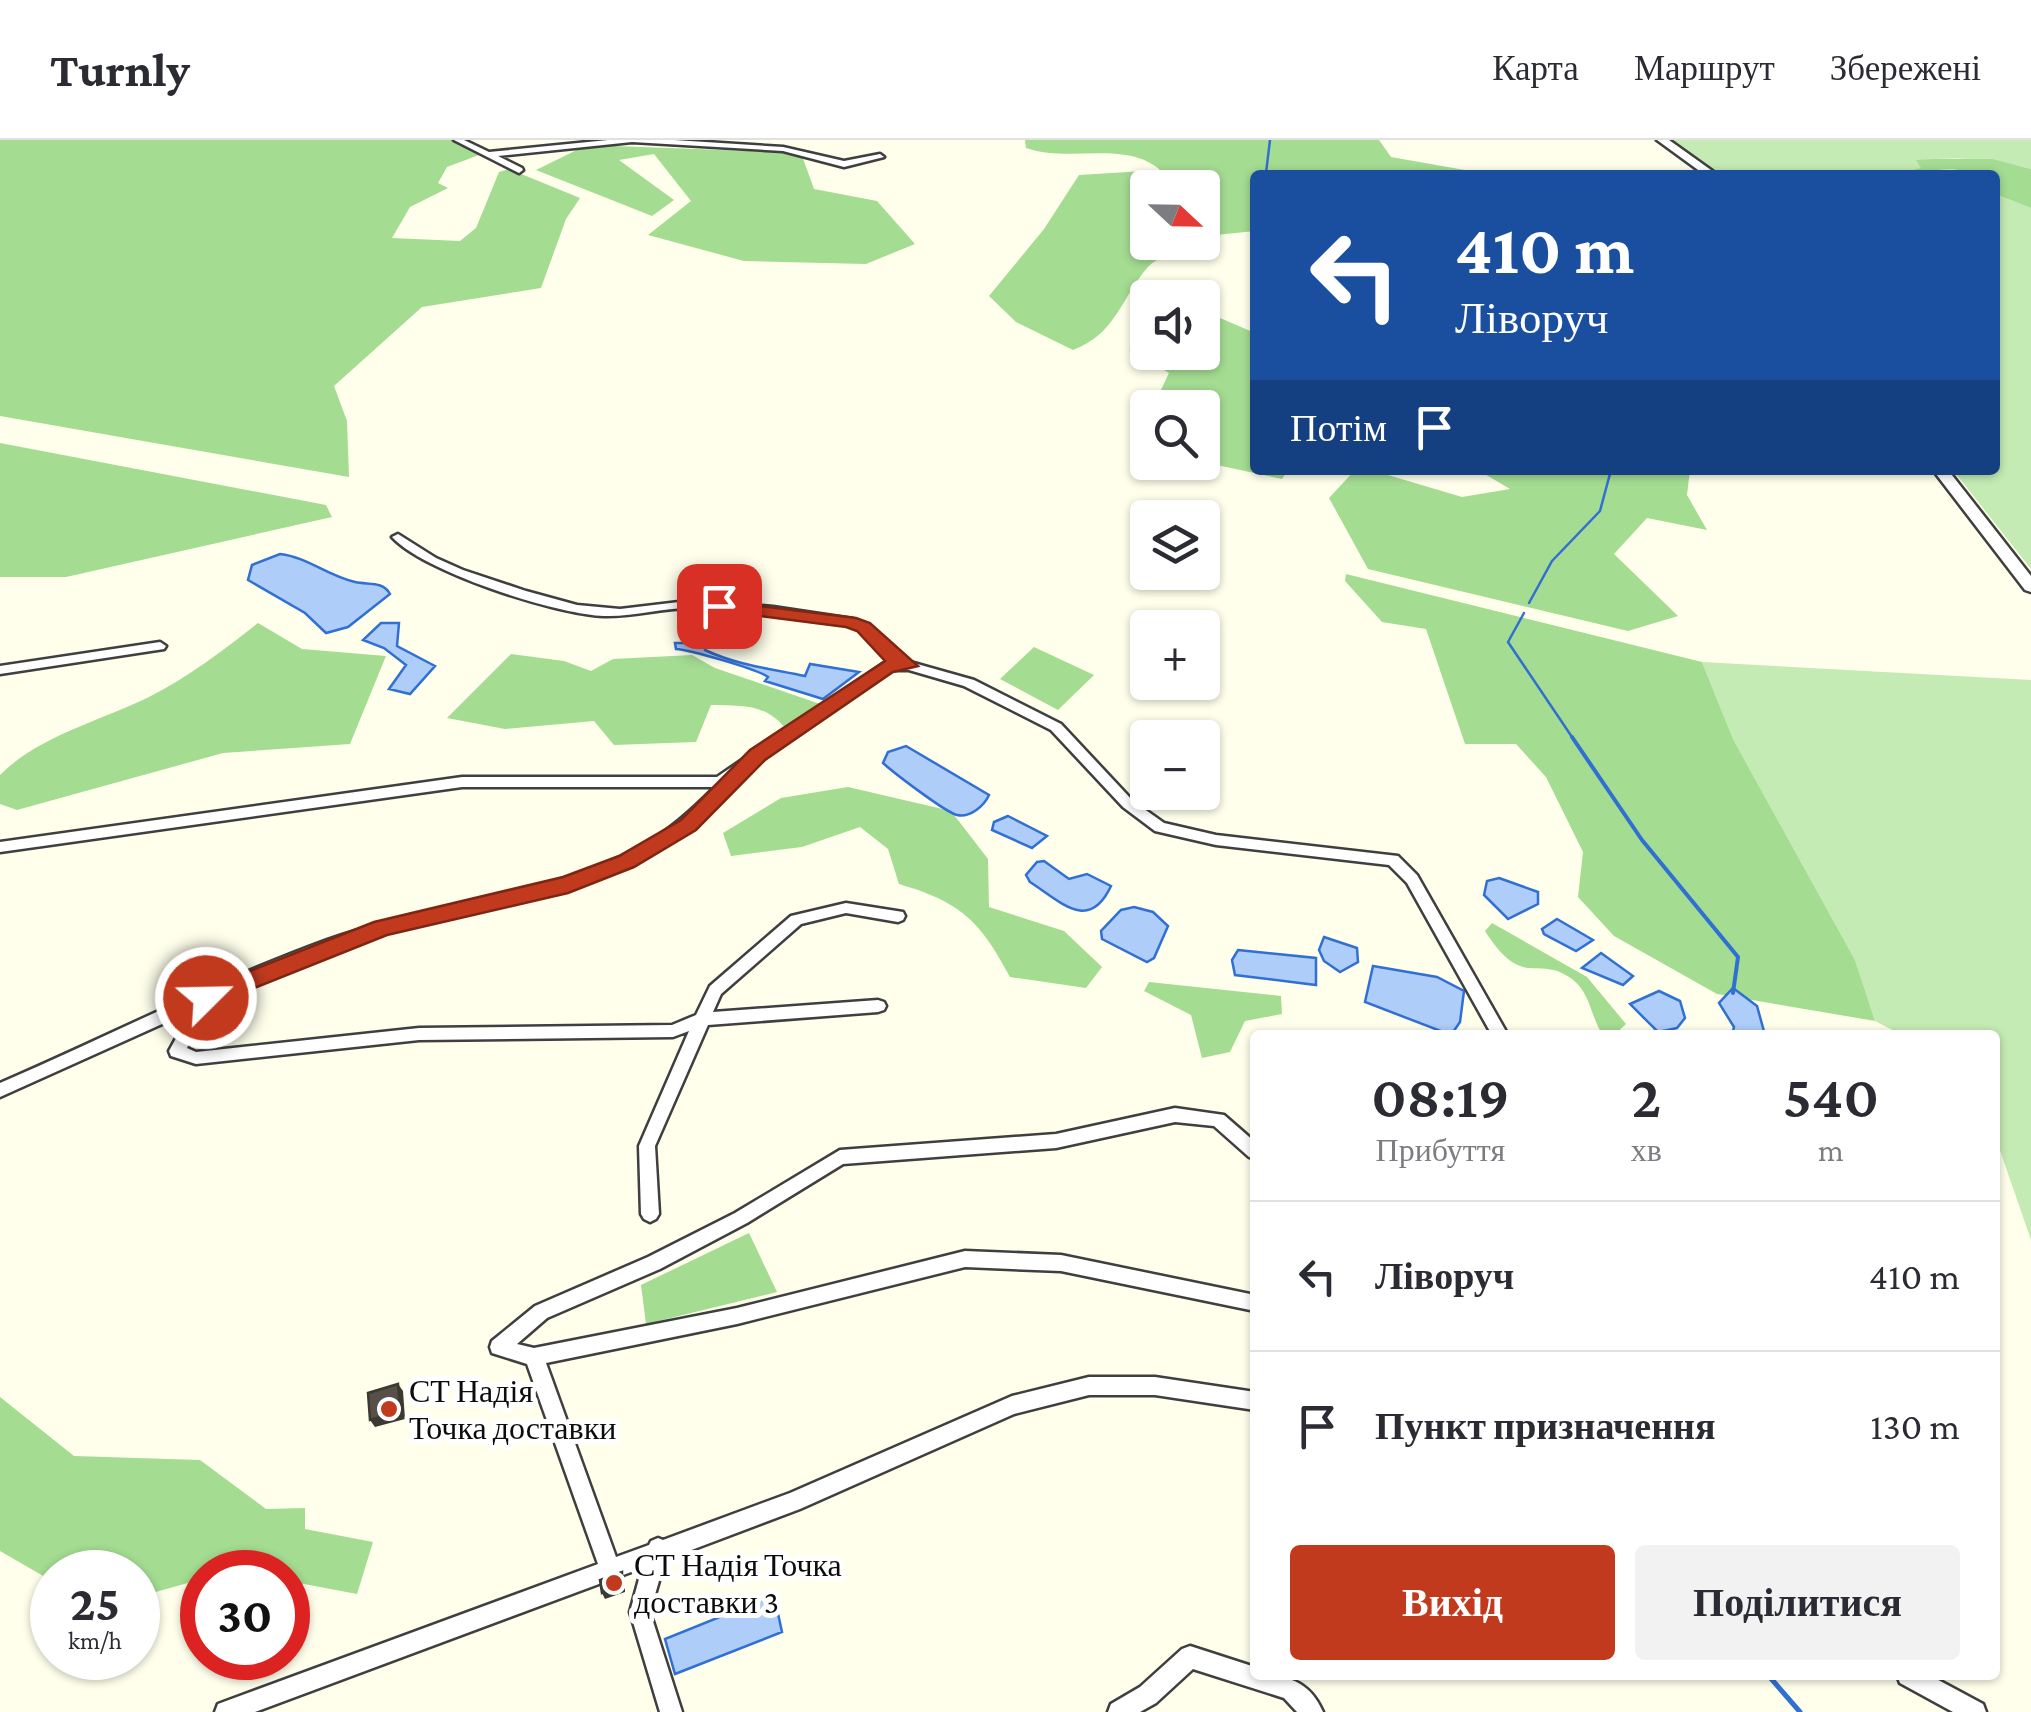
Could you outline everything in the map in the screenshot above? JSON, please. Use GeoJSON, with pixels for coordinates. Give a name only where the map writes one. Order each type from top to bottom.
{"type":"FeatureCollection","features":[{"type":"Feature","properties":{"kind":"street"},"geometry":{"type":"LineString","coordinates":[[458,140],[520,170]]}},
{"type":"Feature","properties":{"kind":"street"},"geometry":{"type":"LineString","coordinates":[[486,155],[632,140],[782,149],[844,164],[880,157]]}},
{"type":"Feature","properties":{"kind":"street"},"geometry":{"type":"LineString","coordinates":[[1662,140],[1705,170]]}},
{"type":"Feature","properties":{"kind":"street"},"geometry":{"type":"LineString","coordinates":[[1944,475],[2031,587]]}},
{"type":"Feature","properties":{"kind":"street"},"geometry":{"type":"LineString","coordinates":[[398,537],[404,546],[438,566],[570,608],[601,613],[695,604],[850,622],[863,627],[893,658],[969,683],[1056,726],[1128,804],[1160,827],[1216,840],[1393,860],[1412,879],[1497,1030]]}},
{"type":"Feature","properties":{"kind":"street"},"geometry":{"type":"LineString","coordinates":[[0,670],[160,646]]}},
{"type":"Feature","properties":{"kind":"street"},"geometry":{"type":"LineString","coordinates":[[0,847],[462,782],[720,782],[889,666],[909,666]]}},
{"type":"Feature","properties":{"kind":"street"},"geometry":{"type":"LineString","coordinates":[[0,1090],[206,998],[382,928],[598,874],[689,825],[735,773]]}},
{"type":"Feature","properties":{"kind":"street"},"geometry":{"type":"LineString","coordinates":[[650,1214],[647,1146],[715,990],[796,920],[846,908],[898,916]]}},
{"type":"Feature","properties":{"kind":"street"},"geometry":{"type":"LineString","coordinates":[[206,998],[176,1052],[196,1058],[419,1034],[672,1031],[702,1020],[878,1006]]}},
{"type":"Feature","properties":{"kind":"street"},"geometry":{"type":"LineString","coordinates":[[1250,1148],[1218,1120],[1175,1115],[1056,1142],[840,1157],[742,1218],[654,1263],[540,1312],[499,1346],[534,1358],[737,1316],[966,1260],[1062,1262],[1250,1302]]}},
{"type":"Feature","properties":{"kind":"street"},"geometry":{"type":"LineString","coordinates":[[534,1358],[608,1567]]}},
{"type":"Feature","properties":{"kind":"street"},"geometry":{"type":"LineString","coordinates":[[226,1712],[658,1548],[794,1502],[1012,1406],[1089,1386],[1155,1386],[1250,1400]]}},
{"type":"Feature","properties":{"kind":"street"},"geometry":{"type":"LineString","coordinates":[[658,1548],[640,1612],[671,1712]]}},
{"type":"Feature","properties":{"kind":"street"},"geometry":{"type":"LineString","coordinates":[[1118,1712],[1148,1695],[1190,1658],[1250,1677]]}},
{"type":"Feature","properties":{"kind":"street"},"geometry":{"type":"LineString","coordinates":[[1261,1680],[1290,1689],[1312,1712]]}},
{"type":"Feature","properties":{"kind":"street"},"geometry":{"type":"LineString","coordinates":[[1917,1680],[1975,1712]]}},
{"type":"Feature","properties":{"kind":"green space"},"geometry":{"type":"Polygon","coordinates":[[[0,140],[456,140],[479,155],[447,167],[438,183],[448,188],[410,207],[392,238],[460,241],[476,228],[499,172],[509,169],[580,198],[566,219],[541,288],[422,307],[334,386],[347,421],[349,477],[0,416],[0,140]]]}},
{"type":"Feature","properties":{"kind":"green space"},"geometry":{"type":"Polygon","coordinates":[[[1025,140],[1379,140],[1391,157],[1465,170],[1250,170],[1250,232],[1220,235],[1220,170],[1160,170],[1131,156],[1026,148],[1025,140]]]}},
{"type":"Feature","properties":{"kind":"green space"},"geometry":{"type":"Polygon","coordinates":[[[1672,140],[2031,140],[2031,169],[1946,159],[1917,161],[1922,168],[1916,170],[1714,170],[1672,140]]]}},
{"type":"Feature","properties":{"kind":"green space"},"geometry":{"type":"Polygon","coordinates":[[[587,145],[801,153],[814,189],[877,201],[915,244],[866,264],[744,261],[648,235],[691,201],[654,154],[619,160],[674,200],[652,216],[536,170],[587,145]]]}},
{"type":"Feature","properties":{"kind":"green space"},"geometry":{"type":"Polygon","coordinates":[[[1992,159],[2031,169],[2031,208],[2000,196],[2000,170],[1913,170],[1921,168],[1916,160],[1992,159]]]}},
{"type":"Feature","properties":{"kind":"green space"},"geometry":{"type":"Polygon","coordinates":[[[1130,172],[1130,260],[1158,260],[1138,280],[1130,280],[1130,293],[1109,325],[1073,350],[1016,322],[989,296],[1044,229],[1079,175],[1130,172]]]}},
{"type":"Feature","properties":{"kind":"green space"},"geometry":{"type":"Polygon","coordinates":[[[2000,196],[2031,208],[2031,569],[1957,475],[2000,475],[2000,196]]]}},
{"type":"Feature","properties":{"kind":"green space"},"geometry":{"type":"Polygon","coordinates":[[[1220,318],[1250,331],[1250,472],[1220,466],[1220,390],[1161,390],[1169,373],[1164,370],[1220,370],[1220,318]]]}},
{"type":"Feature","properties":{"kind":"green space"},"geometry":{"type":"Polygon","coordinates":[[[0,443],[326,505],[332,517],[66,577],[0,577],[0,443]]]}},
{"type":"Feature","properties":{"kind":"green space"},"geometry":{"type":"Polygon","coordinates":[[[1350,475],[1388,475],[1462,497],[1510,489],[1486,475],[1689,475],[1687,495],[1707,530],[1647,518],[1614,554],[1678,616],[1628,631],[1368,569],[1329,498],[1350,475]]]}},
{"type":"Feature","properties":{"kind":"green space"},"geometry":{"type":"Polygon","coordinates":[[[1346,574],[1702,662],[1733,739],[1855,960],[1875,1021],[1717,994],[1614,936],[1578,897],[1583,852],[1546,777],[1516,744],[1465,744],[1426,629],[1382,622],[1345,581],[1346,574]]]}},
{"type":"Feature","properties":{"kind":"green space"},"geometry":{"type":"Polygon","coordinates":[[[258,623],[302,649],[386,656],[350,744],[223,753],[17,810],[0,804],[0,775],[16,761],[51,740],[164,689],[258,623]]]}},
{"type":"Feature","properties":{"kind":"green space"},"geometry":{"type":"Polygon","coordinates":[[[1034,647],[1094,675],[1058,710],[1000,679],[1034,647]]]}},
{"type":"Feature","properties":{"kind":"green space"},"geometry":{"type":"Polygon","coordinates":[[[511,654],[564,661],[591,671],[613,659],[692,655],[715,668],[823,705],[786,729],[761,710],[711,705],[696,742],[614,745],[594,721],[505,729],[447,718],[511,654]]]}},
{"type":"Feature","properties":{"kind":"green space"},"geometry":{"type":"Polygon","coordinates":[[[1702,662],[2031,680],[2031,1240],[2000,1150],[2000,1030],[1892,1030],[1875,1021],[1855,960],[1733,739],[1702,662]]]}},
{"type":"Feature","properties":{"kind":"green space"},"geometry":{"type":"Polygon","coordinates":[[[848,787],[951,811],[988,859],[989,907],[1064,931],[1102,967],[1086,988],[1010,977],[989,941],[966,916],[938,898],[899,884],[888,849],[860,827],[802,847],[731,856],[723,833],[781,798],[848,787]]]}},
{"type":"Feature","properties":{"kind":"green space"},"geometry":{"type":"Polygon","coordinates":[[[1492,923],[1587,977],[1626,1024],[1619,1030],[1600,1030],[1587,999],[1572,979],[1560,972],[1510,961],[1485,931],[1492,923]]]}},
{"type":"Feature","properties":{"kind":"green space"},"geometry":{"type":"Polygon","coordinates":[[[1149,982],[1281,996],[1282,1014],[1245,1021],[1230,1052],[1202,1058],[1191,1015],[1144,991],[1149,982]]]}},
{"type":"Feature","properties":{"kind":"green space"},"geometry":{"type":"Polygon","coordinates":[[[749,1233],[777,1292],[646,1324],[641,1285],[749,1233]]]}},
{"type":"Feature","properties":{"kind":"green space"},"geometry":{"type":"Polygon","coordinates":[[[0,1397],[74,1456],[200,1460],[266,1509],[305,1508],[305,1529],[373,1542],[357,1594],[310,1585],[310,1550],[180,1550],[180,1585],[160,1591],[160,1550],[30,1550],[30,1568],[0,1551],[0,1397]]]}},
{"type":"Feature","properties":{"kind":"water"},"geometry":{"type":"Polygon","coordinates":[[[280,554],[345,579],[380,585],[390,594],[348,627],[326,633],[305,613],[248,580],[252,565],[280,554]]]}},
{"type":"Feature","properties":{"kind":"water"},"geometry":{"type":"Polygon","coordinates":[[[381,623],[399,623],[397,646],[435,666],[410,694],[389,689],[406,665],[384,648],[363,640],[381,623]]]}},
{"type":"Feature","properties":{"kind":"water"},"geometry":{"type":"Polygon","coordinates":[[[675,643],[704,643],[705,650],[729,659],[805,676],[810,664],[859,672],[823,699],[765,681],[768,677],[738,665],[676,649],[675,643]]]}},
{"type":"Feature","properties":{"kind":"water"},"geometry":{"type":"Polygon","coordinates":[[[906,746],[989,795],[987,799],[967,815],[957,815],[942,807],[883,763],[888,752],[906,746]]]}},
{"type":"Feature","properties":{"kind":"water"},"geometry":{"type":"Polygon","coordinates":[[[1008,816],[1047,836],[1032,848],[992,830],[994,822],[1008,816]]]}},
{"type":"Feature","properties":{"kind":"water"},"geometry":{"type":"Polygon","coordinates":[[[1044,861],[1069,879],[1087,874],[1111,886],[1093,908],[1074,909],[1030,882],[1026,875],[1037,862],[1044,861]]]}},
{"type":"Feature","properties":{"kind":"water"},"geometry":{"type":"Polygon","coordinates":[[[1499,878],[1538,892],[1538,904],[1508,919],[1484,895],[1487,881],[1499,878]]]}},
{"type":"Feature","properties":{"kind":"water"},"geometry":{"type":"Polygon","coordinates":[[[1134,907],[1153,912],[1168,926],[1154,958],[1147,962],[1102,939],[1101,931],[1121,910],[1134,907]]]}},
{"type":"Feature","properties":{"kind":"water"},"geometry":{"type":"Polygon","coordinates":[[[1557,919],[1593,940],[1576,951],[1544,934],[1542,929],[1557,919]]]}},
{"type":"Feature","properties":{"kind":"water"},"geometry":{"type":"Polygon","coordinates":[[[1324,937],[1357,948],[1358,962],[1340,972],[1324,961],[1319,950],[1324,937]]]}},
{"type":"Feature","properties":{"kind":"water"},"geometry":{"type":"Polygon","coordinates":[[[1238,950],[1316,958],[1316,985],[1235,975],[1232,960],[1238,950]]]}},
{"type":"Feature","properties":{"kind":"water"},"geometry":{"type":"Polygon","coordinates":[[[1601,953],[1633,976],[1623,985],[1582,968],[1601,953]]]}},
{"type":"Feature","properties":{"kind":"water"},"geometry":{"type":"Polygon","coordinates":[[[1373,966],[1437,977],[1464,991],[1460,1022],[1454,1030],[1438,1030],[1365,1002],[1373,966]]]}},
{"type":"Feature","properties":{"kind":"water"},"geometry":{"type":"Polygon","coordinates":[[[1733,988],[1757,1006],[1764,1030],[1733,1030],[1719,1003],[1733,988]]]}},
{"type":"Feature","properties":{"kind":"water"},"geometry":{"type":"Polygon","coordinates":[[[1659,991],[1680,1001],[1685,1018],[1677,1028],[1656,1030],[1630,1004],[1659,991]]]}},
{"type":"Feature","properties":{"kind":"water"},"geometry":{"type":"Polygon","coordinates":[[[774,1595],[782,1632],[675,1674],[665,1639],[774,1595]]]}},
{"type":"Feature","properties":{"kind":"building"},"geometry":{"type":"Polygon","coordinates":[[[398,1384],[400,1412],[370,1420],[368,1393],[398,1384]]]}},
{"type":"Feature","properties":{"kind":"building"},"geometry":{"type":"Polygon","coordinates":[[[622,1572],[622,1585],[602,1593],[600,1580],[622,1572]]]}},
{"type":"Feature","properties":{"kind":"waterway"},"geometry":{"type":"LineString","coordinates":[[1266,170],[1270,140]]}},
{"type":"Feature","properties":{"kind":"waterway"},"geometry":{"type":"LineString","coordinates":[[1529,603],[1552,561],[1600,511],[1610,475]]}},
{"type":"Feature","properties":{"kind":"waterway"},"geometry":{"type":"LineString","coordinates":[[1524,613],[1508,642],[1574,740]]}},
{"type":"Feature","properties":{"kind":"waterway"},"geometry":{"type":"LineString","coordinates":[[1572,737],[1642,840],[1738,957],[1733,993]]}},
{"type":"Feature","properties":{"kind":"waterway"},"geometry":{"type":"LineString","coordinates":[[1772,1680],[1800,1712]]}},
{"type":"Feature","properties":{"kind":"place","name":"СТ Надія Точка доставки"},"geometry":{"type":"Point","coordinates":[389,1409]}},
{"type":"Feature","properties":{"kind":"place","name":"СТ Надія Точка доставки 3"},"geometry":{"type":"Point","coordinates":[614,1583]}},
{"type":"Feature","properties":{"kind":"route"},"geometry":{"type":"LineString","coordinates":[[206,998],[333,944],[382,928],[472,903],[568,884],[627,861],[689,825],[712,804],[735,773],[758,755],[889,666],[909,666],[893,658],[863,627],[850,622],[719,606]]}}]}
